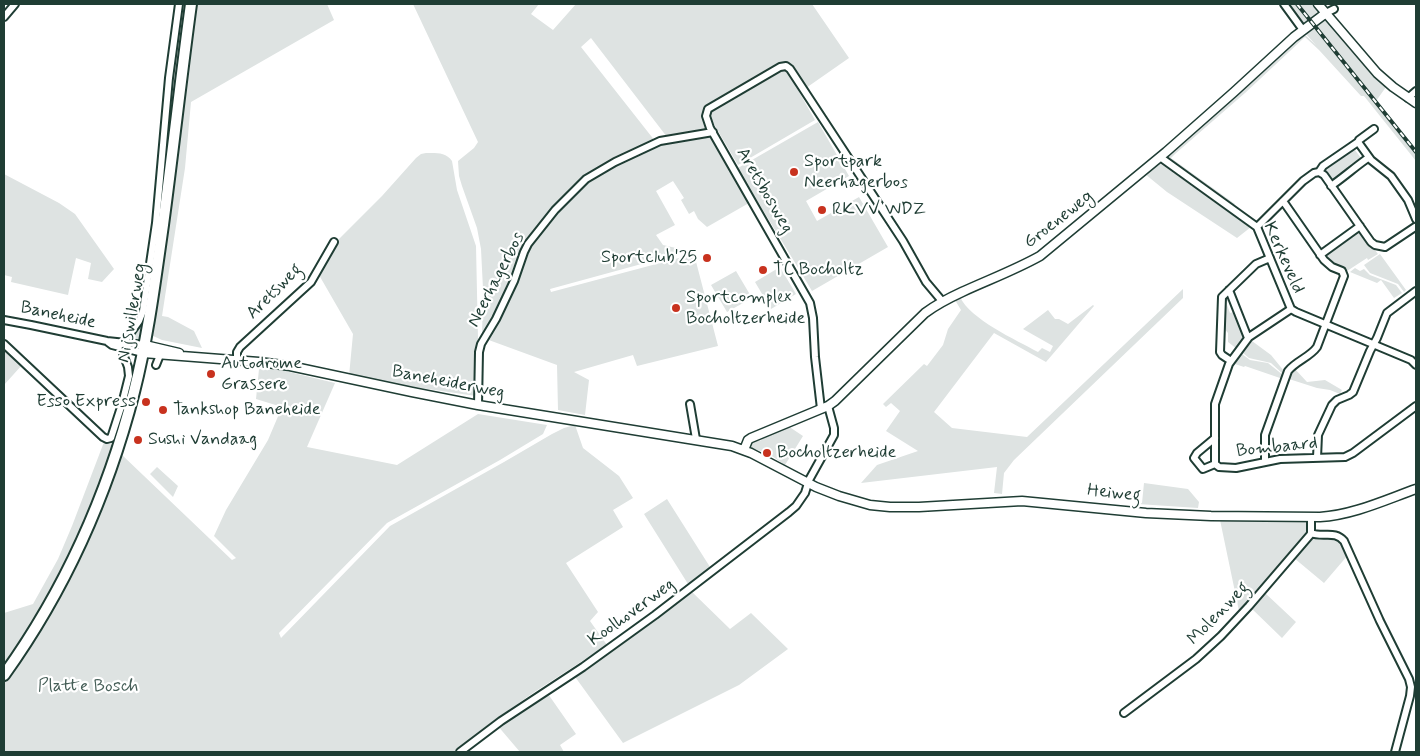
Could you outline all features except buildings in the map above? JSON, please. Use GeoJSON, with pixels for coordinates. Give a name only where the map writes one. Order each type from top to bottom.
{"type":"FeatureCollection","features":[{"type":"Feature","properties":{"kind":"main road","name":"Nijswillerweg"},"geometry":{"type":"LineString","coordinates":[[4,675],[46,610],[72,563],[105,485],[127,418],[144,349],[167,194],[190,4]]}},
{"type":"Feature","properties":{"kind":"street"},"geometry":{"type":"LineString","coordinates":[[4,17],[15,4]]}},
{"type":"Feature","properties":{"kind":"street","name":"Nijswillerweg"},"geometry":{"type":"LineString","coordinates":[[4,344],[103,438],[111,438],[129,376],[124,356],[124,345],[127,335],[139,321],[143,311],[156,223],[168,94],[179,4]]}},
{"type":"Feature","properties":{"kind":"street"},"geometry":{"type":"LineString","coordinates":[[1284,4],[1303,30]]}},
{"type":"Feature","properties":{"kind":"street"},"geometry":{"type":"LineString","coordinates":[[1318,4],[1330,11],[1372,68],[1388,83],[1416,103]]}},
{"type":"Feature","properties":{"kind":"street","name":"Groeneweg"},"geometry":{"type":"LineString","coordinates":[[744,450],[750,438],[835,401],[926,313],[942,301],[1040,256],[1160,157],[1303,30],[1330,11]]}},
{"type":"Feature","properties":{"kind":"street"},"geometry":{"type":"LineString","coordinates":[[713,132],[706,117],[708,109],[782,67],[788,67],[792,70],[903,241],[926,282],[942,301]]}},
{"type":"Feature","properties":{"kind":"street"},"geometry":{"type":"LineString","coordinates":[[1408,98],[1416,91]]}},
{"type":"Feature","properties":{"kind":"street"},"geometry":{"type":"LineString","coordinates":[[1257,227],[1303,181],[1314,173],[1319,172],[1323,166],[1374,129]]}},
{"type":"Feature","properties":{"kind":"street","name":"Aretsbosweg"},"geometry":{"type":"LineString","coordinates":[[713,132],[810,303],[813,318],[815,357],[824,407]]}},
{"type":"Feature","properties":{"kind":"street","name":"Neerhagerbos"},"geometry":{"type":"LineString","coordinates":[[478,405],[480,347],[514,281],[528,244],[556,210],[586,179],[622,158],[660,141],[713,132]]}},
{"type":"Feature","properties":{"kind":"street"},"geometry":{"type":"LineString","coordinates":[[1319,172],[1324,175],[1373,244],[1385,246],[1416,224],[1408,200],[1390,175],[1368,158],[1358,142]]}},
{"type":"Feature","properties":{"kind":"street","name":"Kerkeveld"},"geometry":{"type":"LineString","coordinates":[[1160,157],[1257,227],[1290,309],[1415,360]]}},
{"type":"Feature","properties":{"kind":"street"},"geometry":{"type":"LineString","coordinates":[[1331,186],[1368,158]]}},
{"type":"Feature","properties":{"kind":"street"},"geometry":{"type":"LineString","coordinates":[[1265,461],[1265,435],[1288,371],[1316,349],[1344,274],[1342,271],[1329,265],[1320,255],[1283,201]]}},
{"type":"Feature","properties":{"kind":"street"},"geometry":{"type":"LineString","coordinates":[[1320,255],[1360,226]]}},
{"type":"Feature","properties":{"kind":"street","name":"Aretsweg"},"geometry":{"type":"LineString","coordinates":[[237,361],[240,347],[311,282],[334,242]]}},
{"type":"Feature","properties":{"kind":"street"},"geometry":{"type":"LineString","coordinates":[[1231,361],[1220,352],[1221,300],[1223,295],[1256,264],[1270,258]]}},
{"type":"Feature","properties":{"kind":"street"},"geometry":{"type":"LineString","coordinates":[[1229,290],[1248,338]]}},
{"type":"Feature","properties":{"kind":"street"},"geometry":{"type":"LineString","coordinates":[[1317,458],[1317,438],[1333,403],[1352,392],[1388,313],[1416,291]]}},
{"type":"Feature","properties":{"kind":"street"},"geometry":{"type":"LineString","coordinates":[[1215,464],[1216,399],[1227,367],[1248,338],[1290,309]]}},
{"type":"Feature","properties":{"kind":"street","name":"Baneheide"},"geometry":{"type":"LineString","coordinates":[[4,320],[31,324],[107,342],[112,345],[144,349]]}},
{"type":"Feature","properties":{"kind":"street","name":"Baneheiderweg"},"geometry":{"type":"LineString","coordinates":[[144,349],[160,356],[195,357]]}},
{"type":"Feature","properties":{"kind":"street","name":"Baneheiderweg"},"geometry":{"type":"LineString","coordinates":[[144,349],[195,357],[290,366],[478,405],[732,446],[744,450],[808,484]]}},
{"type":"Feature","properties":{"kind":"street"},"geometry":{"type":"LineString","coordinates":[[156,365],[160,356]]}},
{"type":"Feature","properties":{"kind":"street"},"geometry":{"type":"LineString","coordinates":[[690,404],[696,439]]}},
{"type":"Feature","properties":{"kind":"street","name":"Bombaard"},"geometry":{"type":"LineString","coordinates":[[1215,438],[1197,452],[1194,458],[1203,469],[1215,464],[1219,467],[1236,468],[1280,459],[1341,458],[1349,456],[1416,406]]}},
{"type":"Feature","properties":{"kind":"street","name":"Koolhoverweg"},"geometry":{"type":"LineString","coordinates":[[460,752],[501,721],[603,653],[789,512],[802,499],[808,488],[809,480],[835,432],[824,407]]}},
{"type":"Feature","properties":{"kind":"street","name":"Heiweg"},"geometry":{"type":"LineString","coordinates":[[808,484],[870,505],[890,507],[1022,501],[1146,513],[1311,517],[1335,516],[1361,509],[1416,489]]}},
{"type":"Feature","properties":{"kind":"street"},"geometry":{"type":"LineString","coordinates":[[1311,517],[1311,533],[1318,536],[1336,535],[1341,537],[1345,543],[1380,621],[1414,682],[1395,752]]}},
{"type":"Feature","properties":{"kind":"street","name":"Molenweg"},"geometry":{"type":"LineString","coordinates":[[1124,713],[1196,659],[1221,636],[1311,533]]}},
{"type":"Feature","properties":{"kind":"green space"},"geometry":{"type":"Polygon","coordinates":[[[180,4],[187,4],[162,207],[143,333],[138,339],[131,340],[129,337],[142,320],[180,4]]]}},
{"type":"Feature","properties":{"kind":"green space"},"geometry":{"type":"Polygon","coordinates":[[[194,4],[327,4],[334,20],[191,102],[185,168],[162,316],[168,317],[194,331],[202,348],[162,340],[151,335],[194,4]]]}},
{"type":"Feature","properties":{"kind":"green space"},"geometry":{"type":"Polygon","coordinates":[[[413,4],[539,4],[531,14],[553,30],[576,4],[812,4],[849,58],[806,88],[789,64],[783,63],[706,108],[702,112],[708,130],[667,137],[591,38],[581,47],[655,141],[623,154],[593,170],[571,187],[525,243],[518,257],[509,291],[482,337],[483,289],[481,249],[477,228],[459,176],[458,161],[474,148],[478,142],[413,4]]]}},
{"type":"Feature","properties":{"kind":"green space"},"geometry":{"type":"Polygon","coordinates":[[[1287,4],[1315,4],[1321,12],[1304,25],[1287,4]]]}},
{"type":"Feature","properties":{"kind":"green space"},"geometry":{"type":"Polygon","coordinates":[[[1323,19],[1329,23],[1363,64],[1386,87],[1376,101],[1416,151],[1416,161],[1364,96],[1361,96],[1305,37],[1171,158],[1234,205],[1168,158],[1169,155],[1304,34],[1316,45],[1305,33],[1323,19]]]}},
{"type":"Feature","properties":{"kind":"green space"},"geometry":{"type":"Polygon","coordinates":[[[786,69],[815,120],[738,165],[708,114],[786,69]]]}},
{"type":"Feature","properties":{"kind":"green space"},"geometry":{"type":"Polygon","coordinates":[[[818,122],[849,176],[806,201],[817,221],[859,197],[888,247],[812,291],[738,168],[818,122]]]}},
{"type":"Feature","properties":{"kind":"green space"},"geometry":{"type":"Polygon","coordinates":[[[709,135],[714,138],[749,203],[707,227],[698,219],[694,211],[689,214],[681,200],[684,198],[673,181],[656,191],[675,225],[656,235],[663,245],[689,251],[550,289],[551,292],[694,254],[718,346],[637,366],[633,355],[574,372],[589,380],[585,415],[558,410],[557,365],[486,339],[511,294],[525,252],[566,200],[596,173],[656,145],[709,135]]]}},
{"type":"Feature","properties":{"kind":"green space"},"geometry":{"type":"Polygon","coordinates":[[[1356,146],[1358,147],[1355,150],[1361,158],[1365,157],[1332,182],[1323,169],[1356,146]]]}},
{"type":"Feature","properties":{"kind":"green space"},"geometry":{"type":"Polygon","coordinates":[[[426,153],[444,155],[452,161],[457,190],[476,246],[478,339],[476,349],[476,396],[349,376],[353,334],[319,275],[339,239],[382,196],[416,158],[426,153]]]}},
{"type":"Feature","properties":{"kind":"green space"},"geometry":{"type":"Polygon","coordinates":[[[1157,164],[1161,164],[1251,227],[1237,238],[1167,192],[1145,174],[1157,164]]]}},
{"type":"Feature","properties":{"kind":"green space"},"geometry":{"type":"Polygon","coordinates":[[[4,174],[59,203],[75,214],[114,269],[102,282],[88,279],[91,263],[76,258],[68,295],[11,282],[12,277],[4,275],[4,174]]]}},
{"type":"Feature","properties":{"kind":"green space"},"geometry":{"type":"Polygon","coordinates":[[[1359,230],[1378,254],[1368,260],[1367,258],[1347,271],[1332,263],[1325,256],[1325,254],[1359,230]]]}},
{"type":"Feature","properties":{"kind":"green space"},"geometry":{"type":"Polygon","coordinates":[[[1380,254],[1406,290],[1404,292],[1398,284],[1370,273],[1364,265],[1380,254]]]}},
{"type":"Feature","properties":{"kind":"green space"},"geometry":{"type":"Polygon","coordinates":[[[780,267],[796,294],[771,309],[755,282],[780,267]]]}},
{"type":"Feature","properties":{"kind":"green space"},"geometry":{"type":"Polygon","coordinates":[[[1355,268],[1360,271],[1364,269],[1370,275],[1396,285],[1402,293],[1394,298],[1381,280],[1377,283],[1350,272],[1355,268]]]}},
{"type":"Feature","properties":{"kind":"green space"},"geometry":{"type":"Polygon","coordinates":[[[736,271],[752,298],[727,312],[711,285],[736,271]]]}},
{"type":"Feature","properties":{"kind":"green space"},"geometry":{"type":"Polygon","coordinates":[[[1183,289],[1183,298],[1014,460],[1004,473],[1002,494],[994,493],[997,467],[861,483],[877,465],[918,451],[886,431],[900,411],[891,403],[886,407],[883,404],[924,364],[927,366],[943,345],[948,329],[961,310],[955,300],[960,297],[965,305],[983,321],[1038,352],[1042,348],[1050,352],[1053,346],[1023,329],[1048,310],[1055,319],[1068,324],[1094,306],[1046,362],[994,333],[934,412],[952,428],[1027,437],[1183,289]]]}},
{"type":"Feature","properties":{"kind":"green space"},"geometry":{"type":"Polygon","coordinates":[[[1227,295],[1230,300],[1226,302],[1230,313],[1234,312],[1244,336],[1237,349],[1228,342],[1228,333],[1223,327],[1223,301],[1227,295]]]}},
{"type":"Feature","properties":{"kind":"green space"},"geometry":{"type":"Polygon","coordinates":[[[1252,341],[1271,355],[1284,371],[1283,374],[1271,363],[1249,358],[1243,353],[1252,341]]]}},
{"type":"Feature","properties":{"kind":"green space"},"geometry":{"type":"Polygon","coordinates":[[[4,347],[22,365],[4,385],[4,347]]]}},
{"type":"Feature","properties":{"kind":"green space"},"geometry":{"type":"Polygon","coordinates":[[[1242,354],[1250,360],[1268,363],[1283,375],[1282,377],[1235,364],[1242,354]]]}},
{"type":"Feature","properties":{"kind":"green space","name":"Platte Bosch"},"geometry":{"type":"Polygon","coordinates":[[[259,369],[281,370],[335,383],[307,447],[397,465],[478,414],[547,425],[543,434],[387,523],[279,633],[281,638],[390,526],[552,434],[575,425],[583,448],[619,476],[633,498],[613,510],[623,527],[566,563],[598,612],[590,621],[607,645],[493,721],[455,752],[4,752],[4,682],[34,638],[85,547],[121,454],[232,560],[236,558],[214,536],[226,510],[268,440],[282,407],[256,399],[259,369]]]}},
{"type":"Feature","properties":{"kind":"green space"},"geometry":{"type":"Polygon","coordinates":[[[1295,369],[1307,382],[1325,380],[1342,390],[1340,394],[1289,379],[1295,369]]]}},
{"type":"Feature","properties":{"kind":"green space"},"geometry":{"type":"Polygon","coordinates":[[[788,426],[803,436],[785,465],[769,454],[752,448],[751,441],[757,438],[758,441],[762,440],[761,438],[788,426]]]}},
{"type":"Feature","properties":{"kind":"green space"},"geometry":{"type":"Polygon","coordinates":[[[104,442],[114,446],[101,486],[56,588],[4,669],[4,613],[33,604],[58,559],[104,442]]]}},
{"type":"Feature","properties":{"kind":"green space"},"geometry":{"type":"Polygon","coordinates":[[[157,467],[178,486],[173,497],[150,474],[157,467]]]}},
{"type":"Feature","properties":{"kind":"green space"},"geometry":{"type":"Polygon","coordinates":[[[1144,483],[1188,489],[1199,502],[1198,508],[1138,504],[1142,503],[1144,483]]]}},
{"type":"Feature","properties":{"kind":"green space"},"geometry":{"type":"Polygon","coordinates":[[[667,499],[710,567],[688,584],[644,514],[667,499]]]}},
{"type":"Feature","properties":{"kind":"green space"},"geometry":{"type":"Polygon","coordinates":[[[1220,520],[1305,520],[1308,529],[1285,560],[1239,611],[1220,520]]]}},
{"type":"Feature","properties":{"kind":"green space"},"geometry":{"type":"Polygon","coordinates":[[[1331,536],[1342,541],[1348,555],[1324,583],[1294,558],[1308,539],[1331,536]]]}},
{"type":"Feature","properties":{"kind":"green space"},"geometry":{"type":"Polygon","coordinates":[[[690,590],[730,629],[751,613],[788,649],[739,685],[623,743],[573,674],[690,590]]]}},
{"type":"Feature","properties":{"kind":"green space"},"geometry":{"type":"Polygon","coordinates":[[[1264,592],[1296,622],[1282,638],[1250,607],[1264,592]]]}},
{"type":"Feature","properties":{"kind":"green space"},"geometry":{"type":"Polygon","coordinates":[[[546,691],[576,734],[560,745],[564,752],[520,752],[497,725],[546,691]]]}},
{"type":"Feature","properties":{"kind":"railway"},"geometry":{"type":"LineString","coordinates":[[1297,4],[1416,152]]}},
{"type":"Feature","properties":{"kind":"place","name":"Sportpark Neerhagerbos"},"geometry":{"type":"Point","coordinates":[794,172]}},
{"type":"Feature","properties":{"kind":"place","name":"RKVV WDZ"},"geometry":{"type":"Point","coordinates":[822,210]}},
{"type":"Feature","properties":{"kind":"place","name":"Sportclub'25"},"geometry":{"type":"Point","coordinates":[707,258]}},
{"type":"Feature","properties":{"kind":"place","name":"TC Bocholtz"},"geometry":{"type":"Point","coordinates":[763,270]}},
{"type":"Feature","properties":{"kind":"place","name":"Sportcomplex Bocholtzerheide"},"geometry":{"type":"Point","coordinates":[676,308]}},
{"type":"Feature","properties":{"kind":"place","name":"Autodrome Grassere"},"geometry":{"type":"Point","coordinates":[211,374]}},
{"type":"Feature","properties":{"kind":"place","name":"Esso Express"},"geometry":{"type":"Point","coordinates":[146,402]}},
{"type":"Feature","properties":{"kind":"place","name":"Tankshop Baneheide"},"geometry":{"type":"Point","coordinates":[163,410]}},
{"type":"Feature","properties":{"kind":"place","name":"Sushi Vandaag"},"geometry":{"type":"Point","coordinates":[138,440]}},
{"type":"Feature","properties":{"kind":"place","name":"Bocholtzerheide"},"geometry":{"type":"Point","coordinates":[767,453]}}]}
